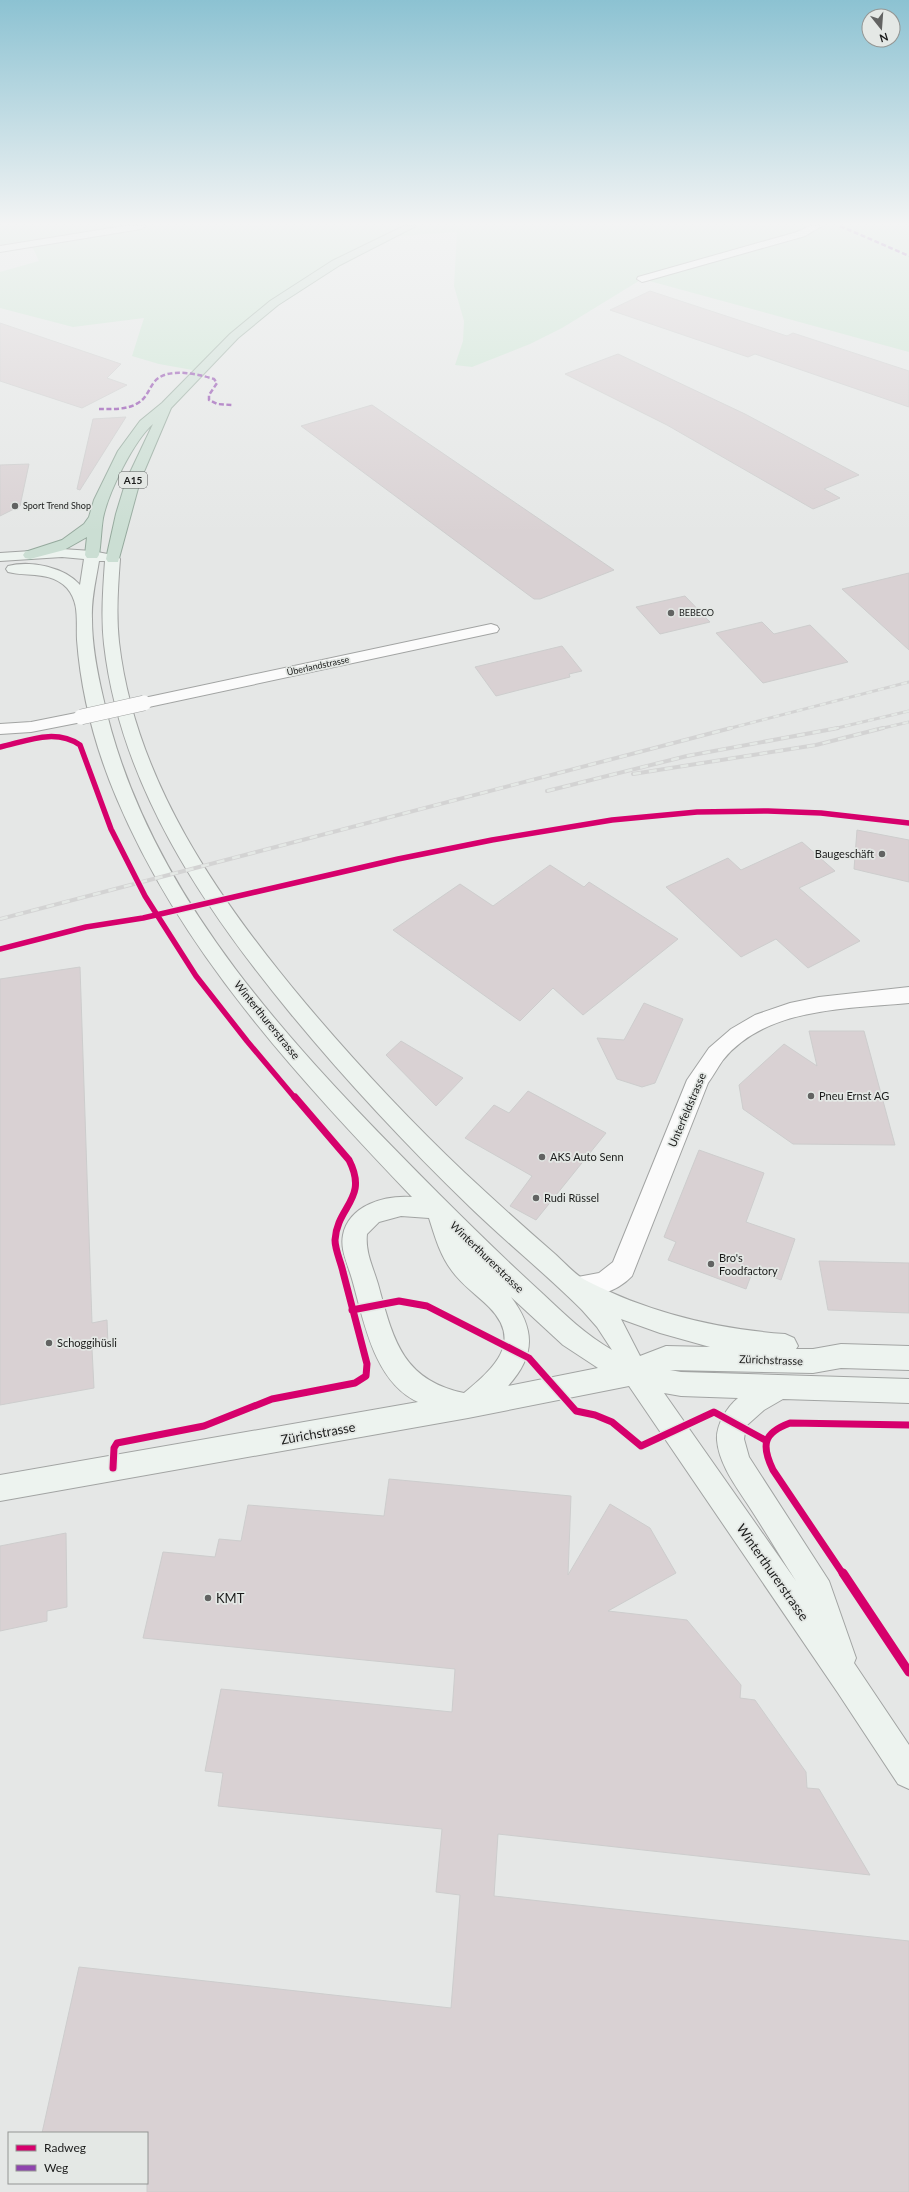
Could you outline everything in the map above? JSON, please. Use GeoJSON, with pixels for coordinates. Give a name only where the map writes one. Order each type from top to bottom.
{"type":"FeatureCollection","features":[{"type":"Feature","properties":{"kind":"highway","name":"A15"},"geometry":{"type":"LineString","coordinates":[[92,558],[96,518],[106,487],[125,451],[145,424],[166,406],[220,349],[244,328]]}},
{"type":"Feature","properties":{"kind":"highway","name":"A15"},"geometry":{"type":"LineString","coordinates":[[113,559],[130,489],[144,454],[160,427],[166,406]]}},
{"type":"Feature","properties":{"kind":"highway"},"geometry":{"type":"LineString","coordinates":[[30,555],[76,539],[86,531],[96,518]]}},
{"type":"Feature","properties":{"kind":"main road"},"geometry":{"type":"LineString","coordinates":[[0,558],[62,553],[92,558],[113,559]]}},
{"type":"Feature","properties":{"kind":"main road"},"geometry":{"type":"LineString","coordinates":[[7,569],[92,558]]}},
{"type":"Feature","properties":{"kind":"main road","name":"Winterthurerstrasse"},"geometry":{"type":"LineString","coordinates":[[92,558],[84,606],[87,659],[104,740],[127,801],[141,832],[169,883],[221,962],[274,1029],[328,1093],[438,1210],[572,1337],[604,1360],[635,1373]]}},
{"type":"Feature","properties":{"kind":"main road","name":"Winterthurerstrasse"},"geometry":{"type":"LineString","coordinates":[[113,559],[110,614],[112,654],[128,722],[140,757],[161,806],[196,873],[276,982],[356,1075],[470,1193],[576,1287],[613,1327],[635,1373],[849,1682],[909,1773]]}},
{"type":"Feature","properties":{"kind":"main road"},"geometry":{"type":"LineString","coordinates":[[7,569],[44,572],[64,578],[73,586],[84,606]]}},
{"type":"Feature","properties":{"kind":"main road"},"geometry":{"type":"LineString","coordinates":[[401,1206],[422,1207],[438,1210],[457,1259],[503,1305],[511,1316],[517,1332],[516,1352],[509,1367],[488,1389],[468,1406],[446,1402],[426,1394],[407,1380],[399,1371],[386,1351],[378,1332],[356,1250],[355,1236],[357,1228],[366,1218],[378,1211],[401,1206]]}},
{"type":"Feature","properties":{"kind":"main road"},"geometry":{"type":"LineString","coordinates":[[576,1287],[613,1305],[678,1329],[746,1343],[812,1348],[841,1356]]}},
{"type":"Feature","properties":{"kind":"main road","name":"Zürichstrasse"},"geometry":{"type":"LineString","coordinates":[[0,1488],[468,1406],[635,1373],[658,1360],[674,1358],[813,1361],[841,1356],[909,1358]]}},
{"type":"Feature","properties":{"kind":"main road","name":"Zürichstrasse"},"geometry":{"type":"LineString","coordinates":[[635,1373],[681,1384],[909,1391]]}},
{"type":"Feature","properties":{"kind":"main road"},"geometry":{"type":"LineString","coordinates":[[781,1388],[755,1399],[741,1410],[733,1424],[730,1445],[733,1456],[739,1466],[819,1591],[849,1682]]}},
{"type":"Feature","properties":{"kind":"street","name":"Überlandstrasse"},"geometry":{"type":"LineString","coordinates":[[0,729],[31,727],[81,717],[492,629]]}},
{"type":"Feature","properties":{"kind":"street","name":"Unterfeldstrasse"},"geometry":{"type":"LineString","coordinates":[[576,1287],[606,1281],[614,1277],[623,1268],[698,1080],[712,1057],[721,1047],[750,1026],[786,1011],[909,995]]}},
{"type":"Feature","properties":{"kind":"green space"},"geometry":{"type":"Polygon","coordinates":[[[141,328],[247,328],[198,371],[159,364],[132,356],[141,328]]]}},
{"type":"Feature","properties":{"kind":"green space"},"geometry":{"type":"Polygon","coordinates":[[[464,328],[561,328],[530,344],[472,367],[455,365],[463,341],[464,328]]]}},
{"type":"Feature","properties":{"kind":"green space"},"geometry":{"type":"Polygon","coordinates":[[[822,328],[909,328],[909,352],[822,328]]]}},
{"type":"Feature","properties":{"kind":"building"},"geometry":{"type":"Polygon","coordinates":[[[0,328],[16,328],[121,364],[107,378],[127,385],[82,408],[0,381],[0,328]]]}},
{"type":"Feature","properties":{"kind":"building"},"geometry":{"type":"Polygon","coordinates":[[[664,328],[764,328],[787,336],[793,333],[909,371],[909,407],[755,354],[748,357],[664,328]]]}},
{"type":"Feature","properties":{"kind":"building"},"geometry":{"type":"Polygon","coordinates":[[[618,354],[745,414],[859,475],[824,489],[840,498],[813,509],[667,425],[565,374],[618,354]]]}},
{"type":"Feature","properties":{"kind":"building"},"geometry":{"type":"Polygon","coordinates":[[[372,405],[614,570],[540,599],[534,599],[301,426],[372,405]]]}},
{"type":"Feature","properties":{"kind":"building"},"geometry":{"type":"Polygon","coordinates":[[[126,417],[80,490],[77,489],[93,419],[126,417]]]}},
{"type":"Feature","properties":{"kind":"building"},"geometry":{"type":"Polygon","coordinates":[[[29,464],[20,506],[0,516],[0,465],[29,464]]]}},
{"type":"Feature","properties":{"kind":"building"},"geometry":{"type":"Polygon","coordinates":[[[909,573],[909,650],[842,589],[909,573]]]}},
{"type":"Feature","properties":{"kind":"building","name":"BEBECO"},"geometry":{"type":"Polygon","coordinates":[[[685,596],[710,622],[660,634],[636,607],[685,596]]]}},
{"type":"Feature","properties":{"kind":"building"},"geometry":{"type":"Polygon","coordinates":[[[762,622],[774,634],[810,625],[848,662],[763,683],[716,633],[762,622]]]}},
{"type":"Feature","properties":{"kind":"building"},"geometry":{"type":"Polygon","coordinates":[[[562,646],[582,671],[569,674],[570,677],[496,696],[475,667],[562,646]]]}},
{"type":"Feature","properties":{"kind":"building","name":"Baugeschäft"},"geometry":{"type":"Polygon","coordinates":[[[857,830],[909,840],[909,882],[854,869],[857,830]]]}},
{"type":"Feature","properties":{"kind":"building"},"geometry":{"type":"Polygon","coordinates":[[[802,842],[835,871],[799,888],[860,941],[808,968],[776,939],[741,957],[666,887],[728,858],[741,870],[802,842]]]}},
{"type":"Feature","properties":{"kind":"building"},"geometry":{"type":"Polygon","coordinates":[[[550,865],[584,887],[589,882],[678,939],[583,1015],[553,988],[520,1021],[393,930],[460,884],[493,906],[550,865]]]}},
{"type":"Feature","properties":{"kind":"building"},"geometry":{"type":"Polygon","coordinates":[[[80,967],[92,1323],[107,1320],[108,1346],[92,1349],[94,1388],[0,1405],[0,979],[80,967]]]}},
{"type":"Feature","properties":{"kind":"building"},"geometry":{"type":"Polygon","coordinates":[[[644,1003],[683,1019],[655,1083],[642,1087],[617,1079],[597,1038],[624,1040],[644,1003]]]}},
{"type":"Feature","properties":{"kind":"building","name":"Pneu Ernst AG"},"geometry":{"type":"Polygon","coordinates":[[[809,1031],[864,1031],[895,1145],[793,1144],[743,1109],[739,1085],[784,1044],[817,1066],[809,1031]]]}},
{"type":"Feature","properties":{"kind":"building"},"geometry":{"type":"Polygon","coordinates":[[[401,1041],[463,1078],[436,1106],[386,1055],[401,1041]]]}},
{"type":"Feature","properties":{"kind":"building","name":"AKS Auto Senn"},"geometry":{"type":"Polygon","coordinates":[[[528,1091],[606,1133],[536,1220],[510,1206],[532,1176],[465,1138],[494,1105],[509,1113],[528,1091]]]}},
{"type":"Feature","properties":{"kind":"building"},"geometry":{"type":"Polygon","coordinates":[[[699,1150],[764,1173],[746,1222],[795,1239],[781,1280],[753,1270],[746,1289],[668,1260],[676,1242],[664,1237],[699,1150]]]}},
{"type":"Feature","properties":{"kind":"building"},"geometry":{"type":"Polygon","coordinates":[[[819,1261],[909,1263],[909,1313],[828,1310],[819,1261]]]}},
{"type":"Feature","properties":{"kind":"building"},"geometry":{"type":"Polygon","coordinates":[[[389,1479],[571,1496],[568,1575],[610,1504],[650,1528],[676,1573],[608,1611],[687,1620],[741,1685],[740,1698],[755,1700],[806,1772],[807,1788],[819,1789],[870,1875],[498,1834],[494,1896],[909,1941],[909,2192],[147,2192],[148,2132],[42,2132],[79,1967],[451,2008],[460,1895],[436,1892],[442,1829],[218,1806],[223,1773],[205,1771],[221,1689],[452,1712],[455,1669],[143,1638],[163,1552],[215,1557],[219,1539],[241,1541],[248,1505],[384,1516],[389,1479]]]}},
{"type":"Feature","properties":{"kind":"building"},"geometry":{"type":"Polygon","coordinates":[[[66,1533],[67,1607],[47,1611],[47,1621],[0,1631],[0,1546],[66,1533]]]}},
{"type":"Feature","properties":{"kind":"railway"},"geometry":{"type":"LineString","coordinates":[[727,729],[909,682]]}},
{"type":"Feature","properties":{"kind":"railway"},"geometry":{"type":"LineString","coordinates":[[834,729],[909,711]]}},
{"type":"Feature","properties":{"kind":"railway"},"geometry":{"type":"LineString","coordinates":[[880,729],[909,722]]}},
{"type":"Feature","properties":{"kind":"railway"},"geometry":{"type":"LineString","coordinates":[[0,919],[731,728]]}},
{"type":"Feature","properties":{"kind":"railway"},"geometry":{"type":"LineString","coordinates":[[547,791],[687,756],[834,729]]}},
{"type":"Feature","properties":{"kind":"railway"},"geometry":{"type":"LineString","coordinates":[[633,774],[816,745],[880,729]]}},
{"type":"Feature","properties":{"kind":"marked path"},"geometry":{"type":"LineString","coordinates":[[99,409],[119,409],[130,407],[139,403],[155,381],[160,377],[175,374],[192,374],[214,379],[217,383],[209,395],[209,400],[217,404],[232,405]]}},
{"type":"Feature","properties":{"kind":"cycle path"},"geometry":{"type":"LineString","coordinates":[[0,747],[41,737],[52,736],[72,739],[80,745],[111,829],[145,896],[196,976],[247,1041],[349,1160],[355,1172],[357,1182],[355,1192],[337,1230],[335,1241],[367,1364],[366,1376],[355,1383],[272,1399],[204,1426],[117,1443],[114,1448],[113,1468]]}},
{"type":"Feature","properties":{"kind":"cycle path"},"geometry":{"type":"LineString","coordinates":[[0,949],[86,927],[143,918],[398,859],[492,840],[612,820],[697,812],[768,811],[821,813],[909,823]]}},
{"type":"Feature","properties":{"kind":"cycle path"},"geometry":{"type":"LineString","coordinates":[[352,1310],[380,1303],[399,1301],[427,1306],[529,1358],[576,1411],[595,1415],[612,1422],[641,1446],[714,1412],[765,1440]]}},
{"type":"Feature","properties":{"kind":"cycle path"},"geometry":{"type":"LineString","coordinates":[[909,1425],[790,1423],[774,1430],[766,1440],[765,1447],[766,1454],[773,1470],[909,1672]]}},
{"type":"Feature","properties":{"kind":"place","name":"Sport Trend Shop"},"geometry":{"type":"Point","coordinates":[15,506]}},
{"type":"Feature","properties":{"kind":"place","name":"BEBECO"},"geometry":{"type":"Point","coordinates":[671,613]}},
{"type":"Feature","properties":{"kind":"place","name":"Baugeschäft"},"geometry":{"type":"Point","coordinates":[882,854]}},
{"type":"Feature","properties":{"kind":"place","name":"Pneu Ernst AG"},"geometry":{"type":"Point","coordinates":[811,1096]}},
{"type":"Feature","properties":{"kind":"place","name":"AKS Auto Senn"},"geometry":{"type":"Point","coordinates":[542,1157]}},
{"type":"Feature","properties":{"kind":"place","name":"Rudi Rüssel"},"geometry":{"type":"Point","coordinates":[536,1198]}},
{"type":"Feature","properties":{"kind":"place","name":"Bro's Foodfactory"},"geometry":{"type":"Point","coordinates":[711,1264]}},
{"type":"Feature","properties":{"kind":"place","name":"Schoggihüsli"},"geometry":{"type":"Point","coordinates":[49,1343]}},
{"type":"Feature","properties":{"kind":"place","name":"KMT"},"geometry":{"type":"Point","coordinates":[208,1598]}}]}
